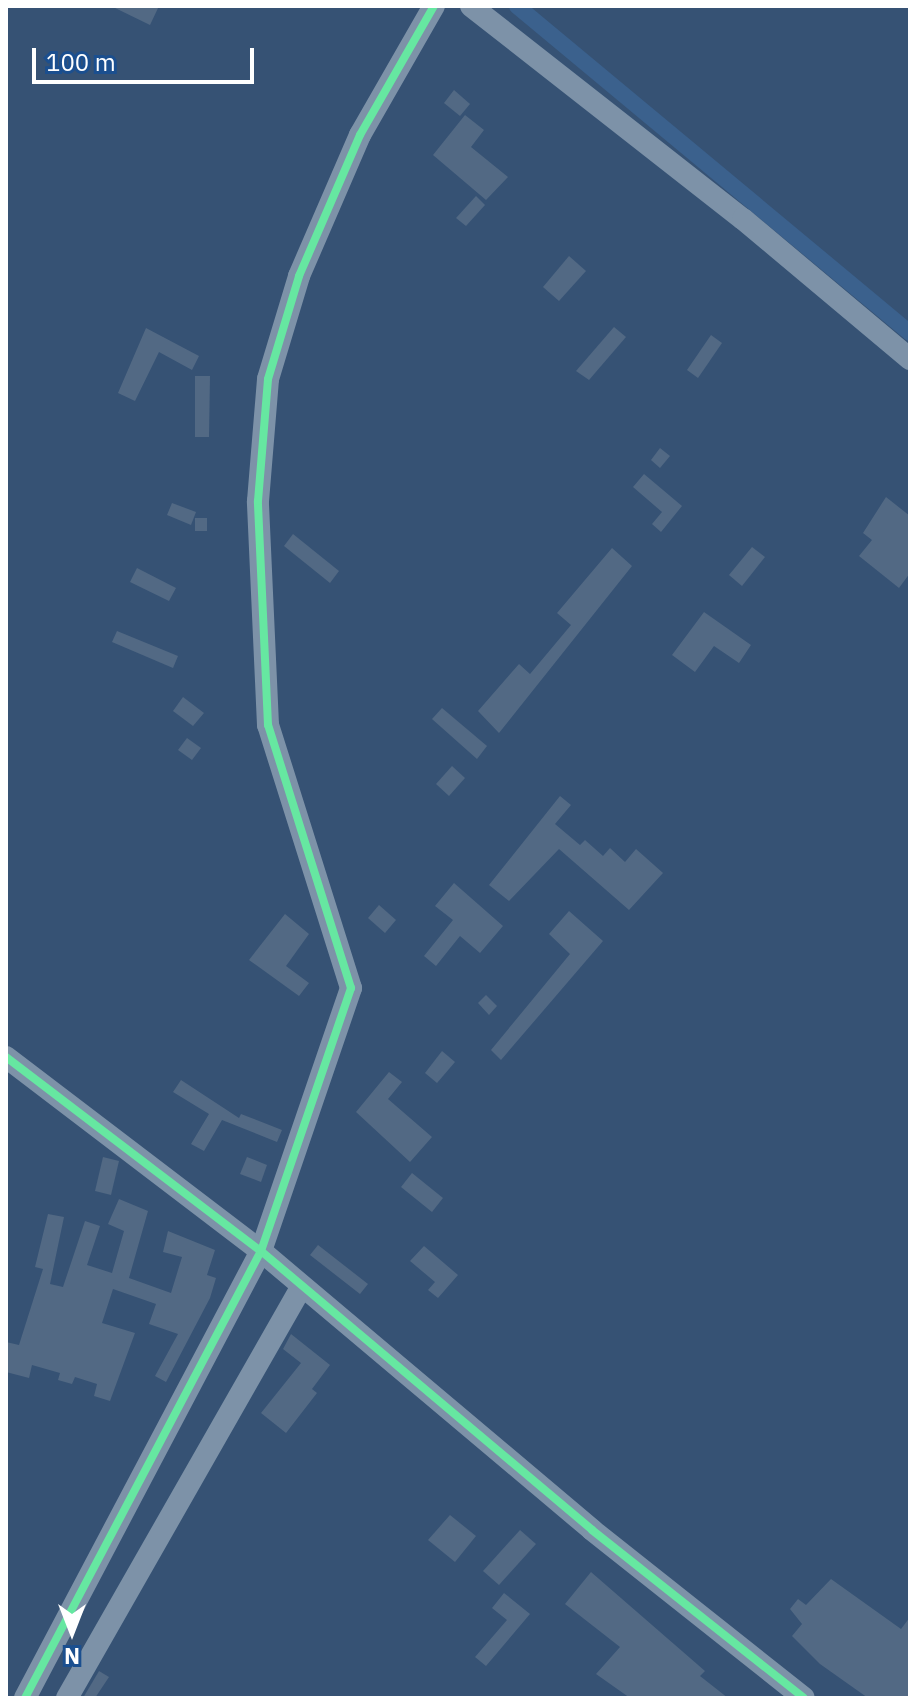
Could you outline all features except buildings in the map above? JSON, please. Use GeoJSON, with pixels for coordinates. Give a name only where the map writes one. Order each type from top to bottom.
{"type":"FeatureCollection","features":[{"type":"Feature","properties":{"kind":"street"},"geometry":{"type":"LineString","coordinates":[[25,1698],[261,1251],[351,988],[268,725],[258,501],[268,379],[299,276],[360,135],[434,6]]}},
{"type":"Feature","properties":{"kind":"street"},"geometry":{"type":"LineString","coordinates":[[471,6],[743,219],[910,359]]}},
{"type":"Feature","properties":{"kind":"street"},"geometry":{"type":"LineString","coordinates":[[6,1057],[261,1251],[301,1288],[804,1698]]}},
{"type":"Feature","properties":{"kind":"street"},"geometry":{"type":"LineString","coordinates":[[67,1698],[301,1288]]}},
{"type":"Feature","properties":{"kind":"waterway"},"geometry":{"type":"LineString","coordinates":[[517,6],[910,333]]}},
{"type":"Feature","properties":{"kind":"cycle path"},"geometry":{"type":"LineString","coordinates":[[25,1698],[261,1251],[351,988],[268,725],[258,501],[268,379],[299,276],[360,135],[434,6]]}},
{"type":"Feature","properties":{"kind":"cycle path"},"geometry":{"type":"LineString","coordinates":[[6,1057],[261,1251],[592,1530],[804,1698]]}}]}
